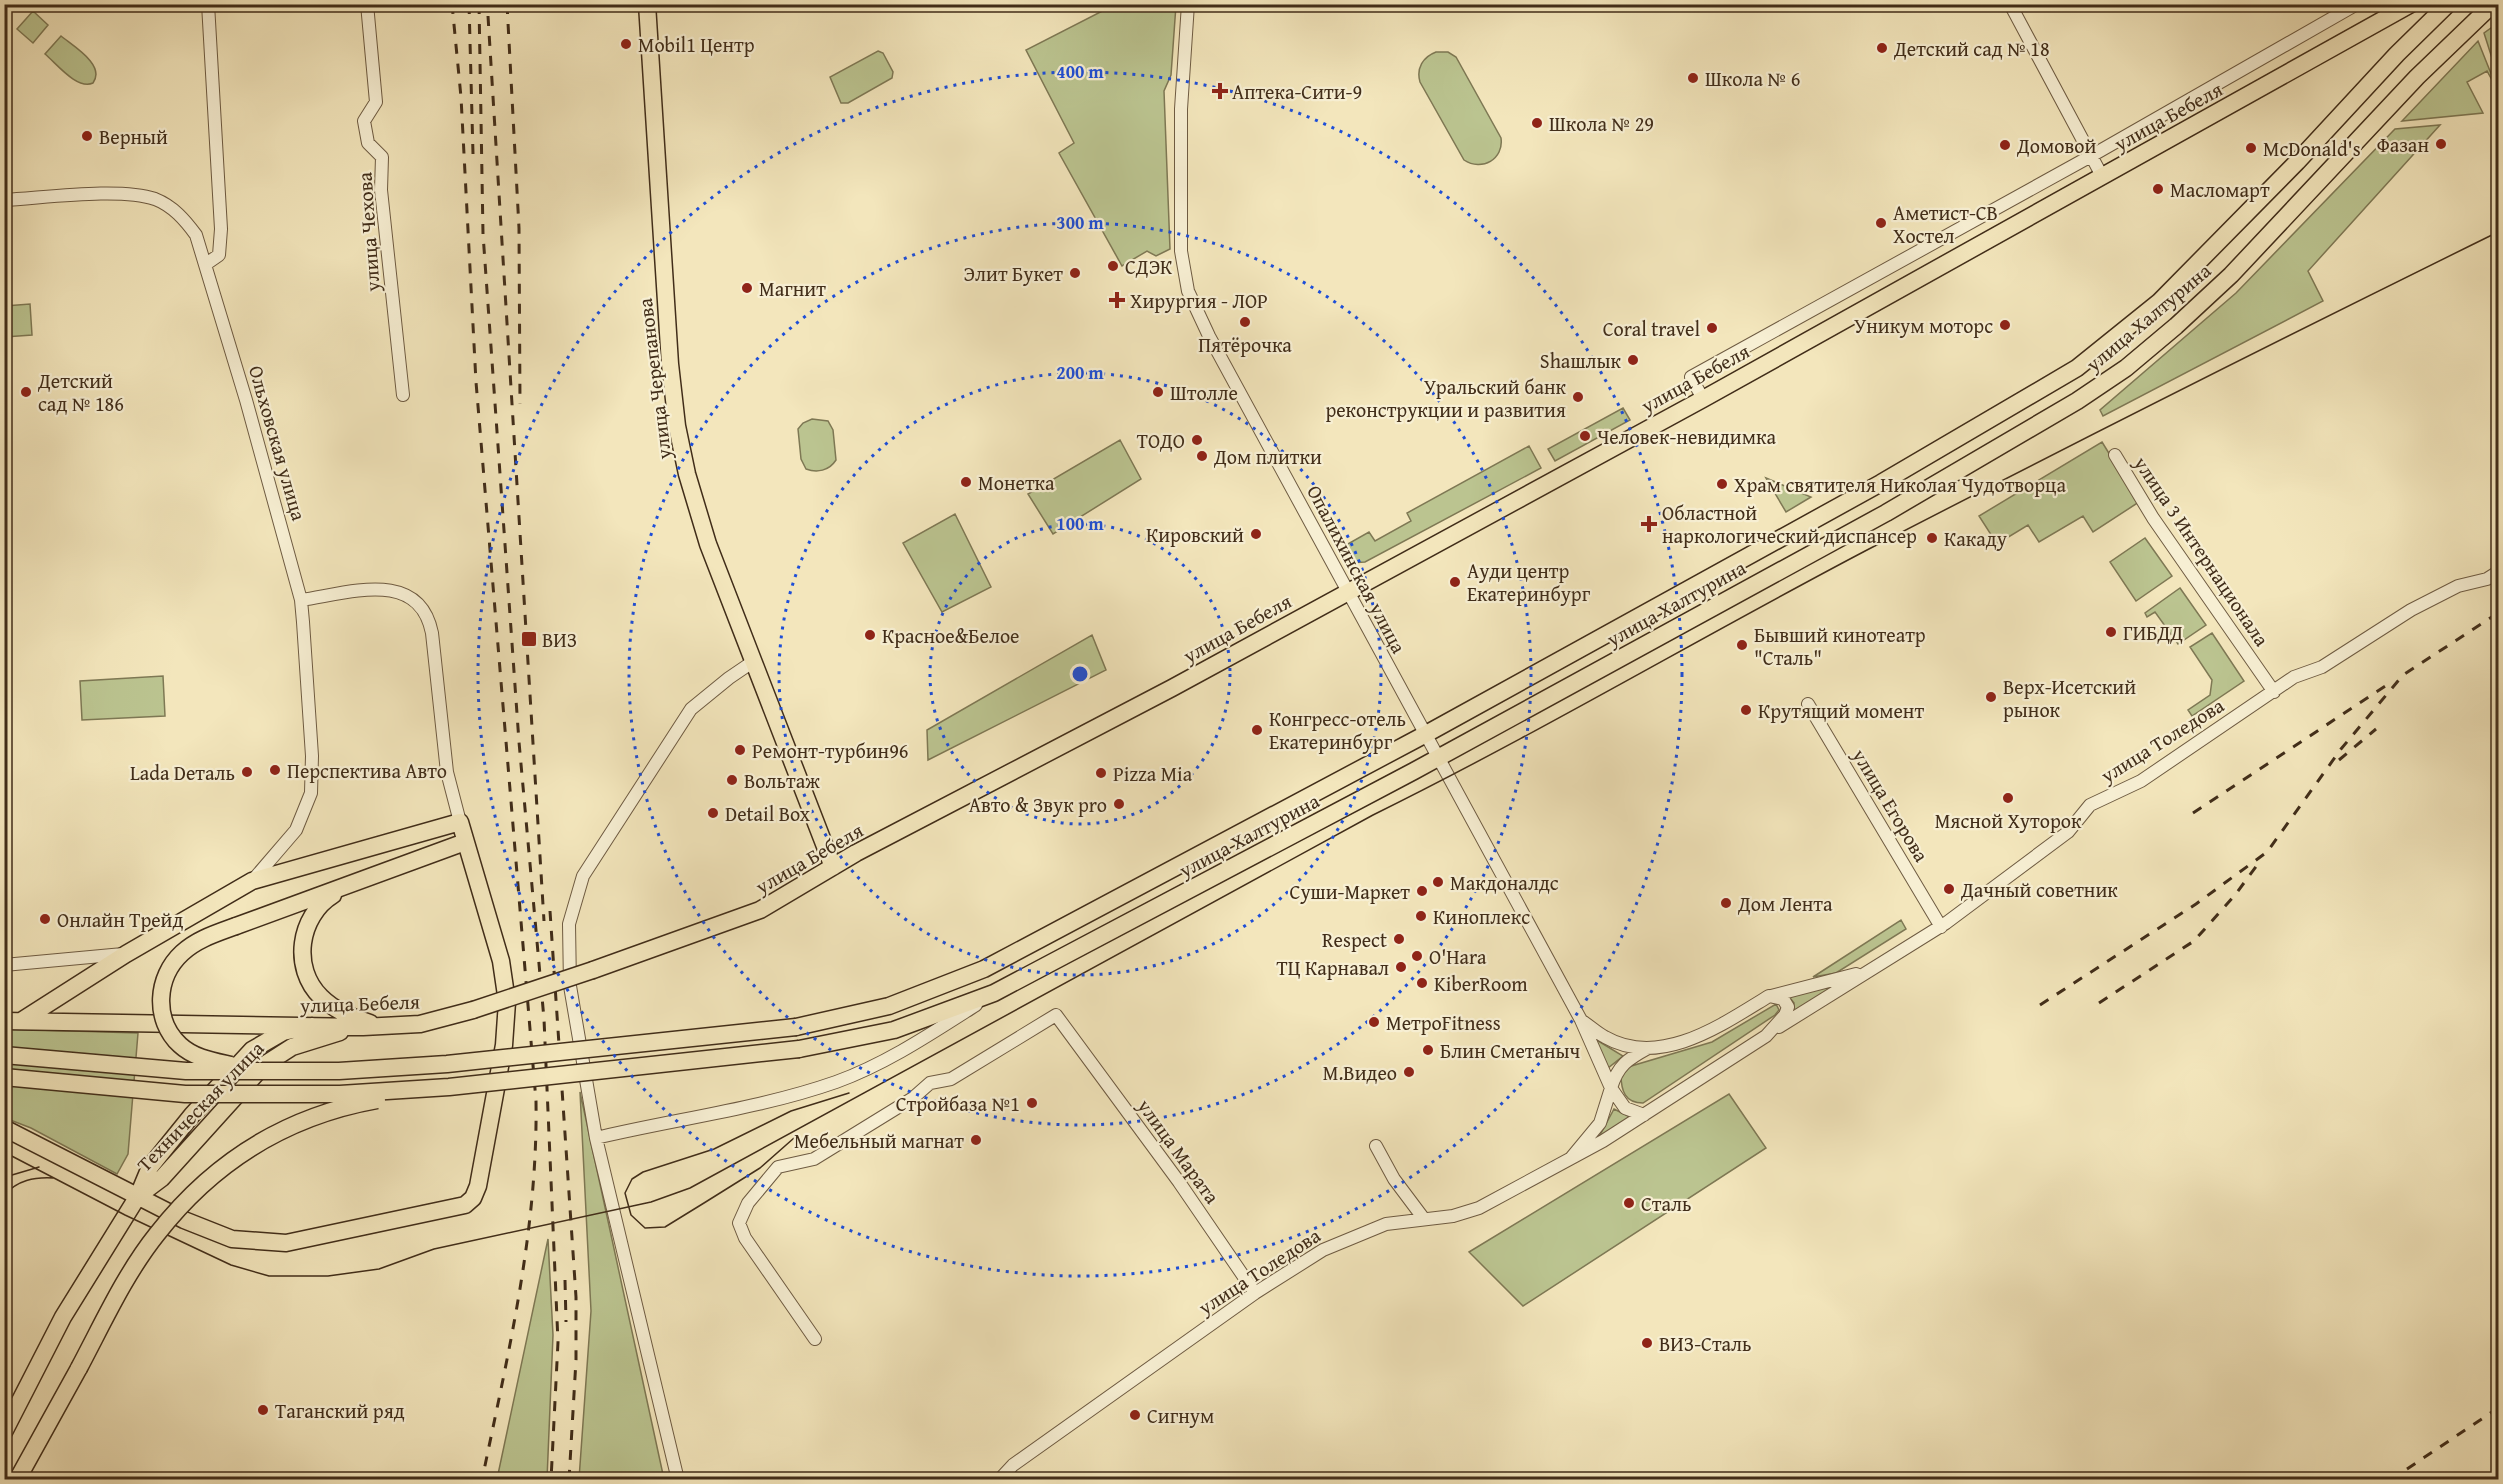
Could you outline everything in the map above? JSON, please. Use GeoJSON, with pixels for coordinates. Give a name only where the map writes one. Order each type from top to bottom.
{"type":"FeatureCollection","features":[{"type":"Feature","properties":{"kind":"main road","name":"улица Черепанова"},"geometry":{"type":"LineString","coordinates":[[647,4],[670,364],[677,426],[687,474],[708,544],[833,867]]}},
{"type":"Feature","properties":{"kind":"main road","name":"улица Бебеля"},"geometry":{"type":"LineString","coordinates":[[13,1021],[143,1026],[363,1027],[420,1024],[473,1010],[593,970],[760,910],[833,867],[1348,592],[1702,399],[2411,4]]}},
{"type":"Feature","properties":{"kind":"main road","name":"улица Халтурина"},"geometry":{"type":"LineString","coordinates":[[294,1072],[447,1064],[796,1027],[889,1006],[984,969],[1426,734],[1881,483],[2077,368],[2159,302],[2297,162],[2397,54],[2448,4]]}},
{"type":"Feature","properties":{"kind":"main road","name":"улица Халтурина"},"geometry":{"type":"LineString","coordinates":[[449,1087],[799,1049],[894,1030],[994,993],[1438,758],[1886,513],[2077,401],[2126,368],[2176,327],[2231,275],[2417,77],[2493,4]]}},
{"type":"Feature","properties":{"kind":"main road"},"geometry":{"type":"LineString","coordinates":[[4,1128],[138,1197],[232,1239],[286,1243],[465,1205],[473,1198],[478,1186],[504,1045],[507,1002],[501,961],[460,822],[252,881],[13,1021]]}},
{"type":"Feature","properties":{"kind":"main road"},"geometry":{"type":"LineString","coordinates":[[294,1072],[231,1065],[202,1058],[180,1045],[165,1023],[161,1000],[163,983],[170,968],[194,944],[236,926],[465,842]]}},
{"type":"Feature","properties":{"kind":"main road"},"geometry":{"type":"LineString","coordinates":[[348,885],[322,901],[309,917],[302,949],[309,982],[334,1008],[372,1023],[398,1026]]}},
{"type":"Feature","properties":{"kind":"main road","name":"Техническая улица"},"geometry":{"type":"LineString","coordinates":[[4,1432],[63,1317],[138,1197],[150,1167],[192,1115],[252,1050],[283,1032],[312,1026]]}},
{"type":"Feature","properties":{"kind":"main road","name":"Техническая улица"},"geometry":{"type":"LineString","coordinates":[[138,1197],[162,1178],[205,1127],[275,1056],[313,1040],[363,1027]]}},
{"type":"Feature","properties":{"kind":"main road"},"geometry":{"type":"LineString","coordinates":[[4,1055],[175,1070],[294,1072]]}},
{"type":"Feature","properties":{"kind":"main road"},"geometry":{"type":"LineString","coordinates":[[4,1077],[106,1089],[259,1096],[449,1087]]}},
{"type":"Feature","properties":{"kind":"main road"},"geometry":{"type":"LineString","coordinates":[[17,1479],[155,1235],[188,1197],[221,1167],[251,1146],[311,1118],[361,1103],[449,1087]]}},
{"type":"Feature","properties":{"kind":"street"},"geometry":{"type":"LineString","coordinates":[[206,264],[219,255],[221,229],[208,4]]}},
{"type":"Feature","properties":{"kind":"street","name":"улица Чехова"},"geometry":{"type":"LineString","coordinates":[[367,4],[376,102],[364,121],[368,143],[382,157],[381,190],[403,395]]}},
{"type":"Feature","properties":{"kind":"street","name":"Опалихинская улица"},"geometry":{"type":"LineString","coordinates":[[1188,4],[1181,109],[1181,251],[1188,291],[1209,336],[1581,1020],[1611,1088],[1625,1108],[1644,1114]]}},
{"type":"Feature","properties":{"kind":"street"},"geometry":{"type":"LineString","coordinates":[[2010,4],[2102,176]]}},
{"type":"Feature","properties":{"kind":"street"},"geometry":{"type":"LineString","coordinates":[[1702,399],[1691,377],[2091,156],[2357,4]]}},
{"type":"Feature","properties":{"kind":"street","name":"Ольховская улица"},"geometry":{"type":"LineString","coordinates":[[4,200],[117,194],[155,199],[181,215],[196,235],[301,600],[312,756],[311,793],[296,830],[252,881]]}},
{"type":"Feature","properties":{"kind":"street","name":"улица 3 Интернационала"},"geometry":{"type":"LineString","coordinates":[[2115,455],[2153,518],[2274,692]]}},
{"type":"Feature","properties":{"kind":"street","name":"улица Толедова"},"geometry":{"type":"LineString","coordinates":[[999,1479],[1013,1465],[1255,1293],[1323,1250],[1386,1224],[1453,1216],[1479,1209],[1603,1141],[1866,971],[1941,927],[2068,832],[2090,805],[2141,781],[2294,677],[2322,667],[2411,610],[2458,586],[2487,579],[2499,572]]}},
{"type":"Feature","properties":{"kind":"street"},"geometry":{"type":"LineString","coordinates":[[301,600],[387,589],[411,596],[426,612],[432,633],[447,772],[460,822]]}},
{"type":"Feature","properties":{"kind":"street"},"geometry":{"type":"LineString","coordinates":[[678,1479],[596,1138],[570,986],[569,924],[583,876],[691,709],[729,678],[754,662]]}},
{"type":"Feature","properties":{"kind":"street","name":"улица Егорова"},"geometry":{"type":"LineString","coordinates":[[1808,704],[1941,927]]}},
{"type":"Feature","properties":{"kind":"street"},"geometry":{"type":"LineString","coordinates":[[4,965],[126,954]]}},
{"type":"Feature","properties":{"kind":"street"},"geometry":{"type":"LineString","coordinates":[[1581,1020],[1605,1038],[1627,1046],[1648,1048],[1685,1042],[1769,996],[1866,971]]}},
{"type":"Feature","properties":{"kind":"street"},"geometry":{"type":"LineString","coordinates":[[596,1138],[836,1082],[926,1037],[994,993]]}},
{"type":"Feature","properties":{"kind":"street"},"geometry":{"type":"LineString","coordinates":[[1766,1036],[1785,1015],[1788,1007],[1783,999],[1769,996]]}},
{"type":"Feature","properties":{"kind":"street","name":"улица Марата"},"geometry":{"type":"LineString","coordinates":[[815,1339],[745,1238],[739,1223],[748,1203],[778,1167],[814,1159],[913,1098],[930,1083],[951,1079],[1056,1015],[1179,1182],[1255,1293]]}},
{"type":"Feature","properties":{"kind":"street"},"geometry":{"type":"LineString","coordinates":[[1571,1158],[1600,1123],[1616,1073],[1624,1061],[1648,1048]]}},
{"type":"Feature","properties":{"kind":"street"},"geometry":{"type":"LineString","coordinates":[[1376,1146],[1394,1179],[1424,1219]]}},
{"type":"Feature","properties":{"kind":"green space"},"geometry":{"type":"Polygon","coordinates":[[[1114,5],[1176,5],[1171,75],[1164,91],[1170,249],[1156,256],[1147,251],[1122,266],[1059,153],[1074,143],[1026,50],[1114,5]]]}},
{"type":"Feature","properties":{"kind":"green space"},"geometry":{"type":"Polygon","coordinates":[[[33,11],[48,25],[33,43],[17,29],[33,11]]]}},
{"type":"Feature","properties":{"kind":"green space"},"geometry":{"type":"Polygon","coordinates":[[[2498,23],[2498,77],[2484,33],[2498,23]]]}},
{"type":"Feature","properties":{"kind":"green space"},"geometry":{"type":"Polygon","coordinates":[[[61,36],[92,63],[96,76],[93,83],[80,83],[74,80],[45,54],[61,36]]]}},
{"type":"Feature","properties":{"kind":"green space"},"geometry":{"type":"Polygon","coordinates":[[[2478,41],[2498,91],[2487,71],[2467,82],[2483,113],[2402,121],[2478,41]]]}},
{"type":"Feature","properties":{"kind":"green space"},"geometry":{"type":"Polygon","coordinates":[[[878,51],[883,53],[893,72],[892,78],[848,103],[841,103],[830,77],[878,51]]]}},
{"type":"Feature","properties":{"kind":"green space"},"geometry":{"type":"Polygon","coordinates":[[[1436,52],[1448,52],[1456,57],[1501,138],[1499,152],[1484,164],[1478,165],[1464,160],[1420,82],[1419,72],[1422,64],[1427,57],[1436,52]]]}},
{"type":"Feature","properties":{"kind":"green space"},"geometry":{"type":"Polygon","coordinates":[[[2440,125],[2308,271],[2323,301],[2103,416],[2100,410],[2236,293],[2395,129],[2440,125]]]}},
{"type":"Feature","properties":{"kind":"green space"},"geometry":{"type":"Polygon","coordinates":[[[30,304],[32,335],[5,337],[5,306],[30,304]]]}},
{"type":"Feature","properties":{"kind":"green space"},"geometry":{"type":"Polygon","coordinates":[[[1623,408],[1630,420],[1555,461],[1548,449],[1623,408]]]}},
{"type":"Feature","properties":{"kind":"green space"},"geometry":{"type":"Polygon","coordinates":[[[812,419],[828,421],[833,430],[836,460],[830,467],[818,471],[806,469],[801,459],[798,429],[803,423],[812,419]]]}},
{"type":"Feature","properties":{"kind":"green space"},"geometry":{"type":"Polygon","coordinates":[[[1120,440],[1141,479],[1053,534],[1028,494],[1120,440]]]}},
{"type":"Feature","properties":{"kind":"green space"},"geometry":{"type":"Polygon","coordinates":[[[2102,442],[2139,502],[2093,532],[2083,516],[2039,542],[2028,525],[1997,544],[1979,516],[2102,442]]]}},
{"type":"Feature","properties":{"kind":"green space"},"geometry":{"type":"Polygon","coordinates":[[[1529,446],[1541,468],[1365,562],[1349,563],[1339,549],[1369,532],[1375,541],[1411,521],[1407,513],[1529,446]]]}},
{"type":"Feature","properties":{"kind":"green space"},"geometry":{"type":"Polygon","coordinates":[[[1766,478],[1811,497],[1786,512],[1766,478]]]}},
{"type":"Feature","properties":{"kind":"green space"},"geometry":{"type":"Polygon","coordinates":[[[955,514],[991,587],[942,612],[903,543],[955,514]]]}},
{"type":"Feature","properties":{"kind":"green space"},"geometry":{"type":"Polygon","coordinates":[[[2145,538],[2172,576],[2136,601],[2110,562],[2145,538]]]}},
{"type":"Feature","properties":{"kind":"green space"},"geometry":{"type":"Polygon","coordinates":[[[2180,588],[2206,625],[2178,644],[2155,612],[2147,617],[2145,613],[2180,588]]]}},
{"type":"Feature","properties":{"kind":"green space"},"geometry":{"type":"Polygon","coordinates":[[[2212,633],[2244,681],[2192,716],[2188,710],[2210,695],[2212,680],[2190,647],[2212,633]]]}},
{"type":"Feature","properties":{"kind":"green space"},"geometry":{"type":"Polygon","coordinates":[[[1092,635],[1106,670],[928,760],[927,730],[1092,635]]]}},
{"type":"Feature","properties":{"kind":"green space"},"geometry":{"type":"Polygon","coordinates":[[[163,676],[165,716],[82,720],[80,681],[163,676]]]}},
{"type":"Feature","properties":{"kind":"green space"},"geometry":{"type":"Polygon","coordinates":[[[1901,920],[1906,929],[1836,973],[1813,977],[1901,920]]]}},
{"type":"Feature","properties":{"kind":"green space"},"geometry":{"type":"Polygon","coordinates":[[[1838,985],[1793,1014],[1794,1003],[1787,994],[1838,985]]]}},
{"type":"Feature","properties":{"kind":"green space"},"geometry":{"type":"Polygon","coordinates":[[[1776,1004],[1779,1010],[1775,1015],[1643,1103],[1632,1101],[1625,1095],[1621,1074],[1628,1067],[1712,1042],[1776,1004]]]}},
{"type":"Feature","properties":{"kind":"green space"},"geometry":{"type":"Polygon","coordinates":[[[4,1029],[138,1033],[128,1154],[117,1174],[31,1128],[5,1118],[4,1029]]]}},
{"type":"Feature","properties":{"kind":"green space"},"geometry":{"type":"Polygon","coordinates":[[[1595,1039],[1623,1056],[1608,1068],[1595,1039]]]}},
{"type":"Feature","properties":{"kind":"green space"},"geometry":{"type":"Polygon","coordinates":[[[580,1092],[664,1479],[579,1479],[591,1311],[580,1092]]]}},
{"type":"Feature","properties":{"kind":"green space"},"geometry":{"type":"Polygon","coordinates":[[[1729,1094],[1766,1148],[1523,1306],[1469,1252],[1729,1094]]]}},
{"type":"Feature","properties":{"kind":"green space"},"geometry":{"type":"Polygon","coordinates":[[[1614,1109],[1632,1118],[1599,1137],[1614,1109]]]}},
{"type":"Feature","properties":{"kind":"green space"},"geometry":{"type":"Polygon","coordinates":[[[548,1239],[553,1335],[547,1479],[497,1479],[548,1239]]]}},
{"type":"Feature","properties":{"kind":"tram line"},"geometry":{"type":"LineString","coordinates":[[4,1152],[125,1215],[231,1265],[269,1276],[328,1276],[379,1269],[434,1249],[651,1202],[690,1188],[1373,815],[1498,751],[1867,550],[2498,232]]}},
{"type":"Feature","properties":{"kind":"tram line"},"geometry":{"type":"LineString","coordinates":[[794,1138],[760,1168],[665,1227],[645,1228],[631,1215],[625,1193],[632,1179],[643,1172],[714,1149],[791,1111],[849,1093]]}},
{"type":"Feature","properties":{"kind":"tram line"},"geometry":{"type":"LineString","coordinates":[[4,1180],[12,1175],[39,1167]]}},
{"type":"Feature","properties":{"kind":"tram line"},"geometry":{"type":"LineString","coordinates":[[4,1195],[27,1180],[53,1178]]}},
{"type":"Feature","properties":{"kind":"railway"},"geometry":{"type":"LineString","coordinates":[[452,4],[461,97],[476,382],[536,1101],[532,1197],[527,1244],[520,1292],[482,1480]]}},
{"type":"Feature","properties":{"kind":"railway"},"geometry":{"type":"LineString","coordinates":[[469,4],[473,154]]}},
{"type":"Feature","properties":{"kind":"railway"},"geometry":{"type":"LineString","coordinates":[[479,4],[483,234],[519,742],[544,1019],[558,1342],[551,1480]]}},
{"type":"Feature","properties":{"kind":"railway"},"geometry":{"type":"LineString","coordinates":[[507,4],[519,228],[520,404]]}},
{"type":"Feature","properties":{"kind":"railway"},"geometry":{"type":"LineString","coordinates":[[488,16],[544,921]]}},
{"type":"Feature","properties":{"kind":"railway"},"geometry":{"type":"LineString","coordinates":[[2040,1005],[2196,904],[2267,852],[2341,749],[2403,675],[2498,613]]}},
{"type":"Feature","properties":{"kind":"railway"},"geometry":{"type":"LineString","coordinates":[[2193,813],[2390,683]]}},
{"type":"Feature","properties":{"kind":"railway"},"geometry":{"type":"LineString","coordinates":[[2339,760],[2376,729]]}},
{"type":"Feature","properties":{"kind":"railway"},"geometry":{"type":"LineString","coordinates":[[2099,1003],[2194,941],[2235,895],[2258,864]]}},
{"type":"Feature","properties":{"kind":"railway"},"geometry":{"type":"LineString","coordinates":[[550,911],[576,1297],[576,1360],[569,1480]]}},
{"type":"Feature","properties":{"kind":"railway"},"geometry":{"type":"LineString","coordinates":[[565,1280],[566,1322]]}},
{"type":"Feature","properties":{"kind":"railway"},"geometry":{"type":"LineString","coordinates":[[2407,1469],[2498,1408]]}},
{"type":"Feature","properties":{"kind":"place","name":"Mobil1 Центр"},"geometry":{"type":"Point","coordinates":[626,44]}},
{"type":"Feature","properties":{"kind":"place","name":"Детский сад № 18"},"geometry":{"type":"Point","coordinates":[1882,48]}},
{"type":"Feature","properties":{"kind":"place","name":"Школа № 6"},"geometry":{"type":"Point","coordinates":[1693,78]}},
{"type":"Feature","properties":{"kind":"place","name":"Аптека-Сити-9"},"geometry":{"type":"Point","coordinates":[1220,91]}},
{"type":"Feature","properties":{"kind":"place","name":"Школа № 29"},"geometry":{"type":"Point","coordinates":[1537,123]}},
{"type":"Feature","properties":{"kind":"place","name":"Верный"},"geometry":{"type":"Point","coordinates":[87,136]}},
{"type":"Feature","properties":{"kind":"place","name":"Фазан"},"geometry":{"type":"Point","coordinates":[2441,144]}},
{"type":"Feature","properties":{"kind":"place","name":"Домовой"},"geometry":{"type":"Point","coordinates":[2005,145]}},
{"type":"Feature","properties":{"kind":"place","name":"McDonald's"},"geometry":{"type":"Point","coordinates":[2251,148]}},
{"type":"Feature","properties":{"kind":"place","name":"Масломарт"},"geometry":{"type":"Point","coordinates":[2158,189]}},
{"type":"Feature","properties":{"kind":"place","name":"Аметист-СВ Хостел"},"geometry":{"type":"Point","coordinates":[1881,223]}},
{"type":"Feature","properties":{"kind":"place","name":"СДЭК"},"geometry":{"type":"Point","coordinates":[1113,266]}},
{"type":"Feature","properties":{"kind":"place","name":"Элит Букет"},"geometry":{"type":"Point","coordinates":[1075,273]}},
{"type":"Feature","properties":{"kind":"place","name":"Магнит"},"geometry":{"type":"Point","coordinates":[747,288]}},
{"type":"Feature","properties":{"kind":"place","name":"Хирургия - ЛОР"},"geometry":{"type":"Point","coordinates":[1117,300]}},
{"type":"Feature","properties":{"kind":"place","name":"Пятёрочка"},"geometry":{"type":"Point","coordinates":[1245,322]}},
{"type":"Feature","properties":{"kind":"place","name":"Уникум моторс"},"geometry":{"type":"Point","coordinates":[2005,325]}},
{"type":"Feature","properties":{"kind":"place","name":"Coral travel"},"geometry":{"type":"Point","coordinates":[1712,328]}},
{"type":"Feature","properties":{"kind":"place","name":"Shашлык"},"geometry":{"type":"Point","coordinates":[1633,360]}},
{"type":"Feature","properties":{"kind":"place","name":"Детский сад № 186"},"geometry":{"type":"Point","coordinates":[26,392]}},
{"type":"Feature","properties":{"kind":"place","name":"Штолле"},"geometry":{"type":"Point","coordinates":[1158,392]}},
{"type":"Feature","properties":{"kind":"place","name":"Уральский банк реконструкции и развития"},"geometry":{"type":"Point","coordinates":[1578,397]}},
{"type":"Feature","properties":{"kind":"place","name":"Человек-невидимка"},"geometry":{"type":"Point","coordinates":[1585,436]}},
{"type":"Feature","properties":{"kind":"place","name":"ТОДО"},"geometry":{"type":"Point","coordinates":[1197,440]}},
{"type":"Feature","properties":{"kind":"place","name":"Дом плитки"},"geometry":{"type":"Point","coordinates":[1202,456]}},
{"type":"Feature","properties":{"kind":"place","name":"Монетка"},"geometry":{"type":"Point","coordinates":[966,482]}},
{"type":"Feature","properties":{"kind":"place","name":"Храм святителя Николая Чудотворца"},"geometry":{"type":"Point","coordinates":[1722,484]}},
{"type":"Feature","properties":{"kind":"place","name":"Областной наркологический диспансер"},"geometry":{"type":"Point","coordinates":[1649,524]}},
{"type":"Feature","properties":{"kind":"place","name":"Кировский"},"geometry":{"type":"Point","coordinates":[1256,534]}},
{"type":"Feature","properties":{"kind":"place","name":"Какаду"},"geometry":{"type":"Point","coordinates":[1932,538]}},
{"type":"Feature","properties":{"kind":"place","name":"Ауди центр Екатеринбург"},"geometry":{"type":"Point","coordinates":[1455,582]}},
{"type":"Feature","properties":{"kind":"place","name":"ГИБДД"},"geometry":{"type":"Point","coordinates":[2111,632]}},
{"type":"Feature","properties":{"kind":"place","name":"Красное&Белое"},"geometry":{"type":"Point","coordinates":[870,635]}},
{"type":"Feature","properties":{"kind":"place","name":"ВИЗ"},"geometry":{"type":"Point","coordinates":[529,639]}},
{"type":"Feature","properties":{"kind":"place","name":"Бывший кинотеатр \"Сталь\""},"geometry":{"type":"Point","coordinates":[1742,645]}},
{"type":"Feature","properties":{"kind":"place","name":"Верх-Исетский рынок"},"geometry":{"type":"Point","coordinates":[1991,697]}},
{"type":"Feature","properties":{"kind":"place","name":"Крутящий момент"},"geometry":{"type":"Point","coordinates":[1746,710]}},
{"type":"Feature","properties":{"kind":"place","name":"Конгресс-отель Екатеринбург"},"geometry":{"type":"Point","coordinates":[1257,730]}},
{"type":"Feature","properties":{"kind":"place","name":"Ремонт-турбин96"},"geometry":{"type":"Point","coordinates":[740,750]}},
{"type":"Feature","properties":{"kind":"place","name":"Перспектива Авто"},"geometry":{"type":"Point","coordinates":[275,770]}},
{"type":"Feature","properties":{"kind":"place","name":"Lada Dеталь"},"geometry":{"type":"Point","coordinates":[247,772]}},
{"type":"Feature","properties":{"kind":"place","name":"Pizza Mia"},"geometry":{"type":"Point","coordinates":[1101,773]}},
{"type":"Feature","properties":{"kind":"place","name":"Вольтаж"},"geometry":{"type":"Point","coordinates":[732,780]}},
{"type":"Feature","properties":{"kind":"place","name":"Мясной Хуторок"},"geometry":{"type":"Point","coordinates":[2008,798]}},
{"type":"Feature","properties":{"kind":"place","name":"Авто & Звук pro"},"geometry":{"type":"Point","coordinates":[1119,804]}},
{"type":"Feature","properties":{"kind":"place","name":"Detail Box"},"geometry":{"type":"Point","coordinates":[713,813]}},
{"type":"Feature","properties":{"kind":"place","name":"Макдоналдс"},"geometry":{"type":"Point","coordinates":[1438,882]}},
{"type":"Feature","properties":{"kind":"place","name":"Дачный советник"},"geometry":{"type":"Point","coordinates":[1949,889]}},
{"type":"Feature","properties":{"kind":"place","name":"Суши-Маркет"},"geometry":{"type":"Point","coordinates":[1422,891]}},
{"type":"Feature","properties":{"kind":"place","name":"Дом Лента"},"geometry":{"type":"Point","coordinates":[1726,903]}},
{"type":"Feature","properties":{"kind":"place","name":"Киноплекс"},"geometry":{"type":"Point","coordinates":[1421,916]}},
{"type":"Feature","properties":{"kind":"place","name":"Онлайн Трейд"},"geometry":{"type":"Point","coordinates":[45,919]}},
{"type":"Feature","properties":{"kind":"place","name":"Respect"},"geometry":{"type":"Point","coordinates":[1399,939]}},
{"type":"Feature","properties":{"kind":"place","name":"O'Hara"},"geometry":{"type":"Point","coordinates":[1417,956]}},
{"type":"Feature","properties":{"kind":"place","name":"ТЦ Карнавал"},"geometry":{"type":"Point","coordinates":[1401,967]}},
{"type":"Feature","properties":{"kind":"place","name":"KiberRoom"},"geometry":{"type":"Point","coordinates":[1422,983]}},
{"type":"Feature","properties":{"kind":"place","name":"МетроFitness"},"geometry":{"type":"Point","coordinates":[1374,1022]}},
{"type":"Feature","properties":{"kind":"place","name":"Блин Сметаныч"},"geometry":{"type":"Point","coordinates":[1428,1050]}},
{"type":"Feature","properties":{"kind":"place","name":"М.Видео"},"geometry":{"type":"Point","coordinates":[1409,1072]}},
{"type":"Feature","properties":{"kind":"place","name":"Стройбаза №1"},"geometry":{"type":"Point","coordinates":[1032,1103]}},
{"type":"Feature","properties":{"kind":"place","name":"Мебельный магнат"},"geometry":{"type":"Point","coordinates":[976,1140]}},
{"type":"Feature","properties":{"kind":"place","name":"Сталь"},"geometry":{"type":"Point","coordinates":[1629,1203]}},
{"type":"Feature","properties":{"kind":"place","name":"ВИЗ-Сталь"},"geometry":{"type":"Point","coordinates":[1647,1343]}},
{"type":"Feature","properties":{"kind":"place","name":"Таганский ряд"},"geometry":{"type":"Point","coordinates":[263,1410]}},
{"type":"Feature","properties":{"kind":"place","name":"Сигнум"},"geometry":{"type":"Point","coordinates":[1135,1415]}}]}
